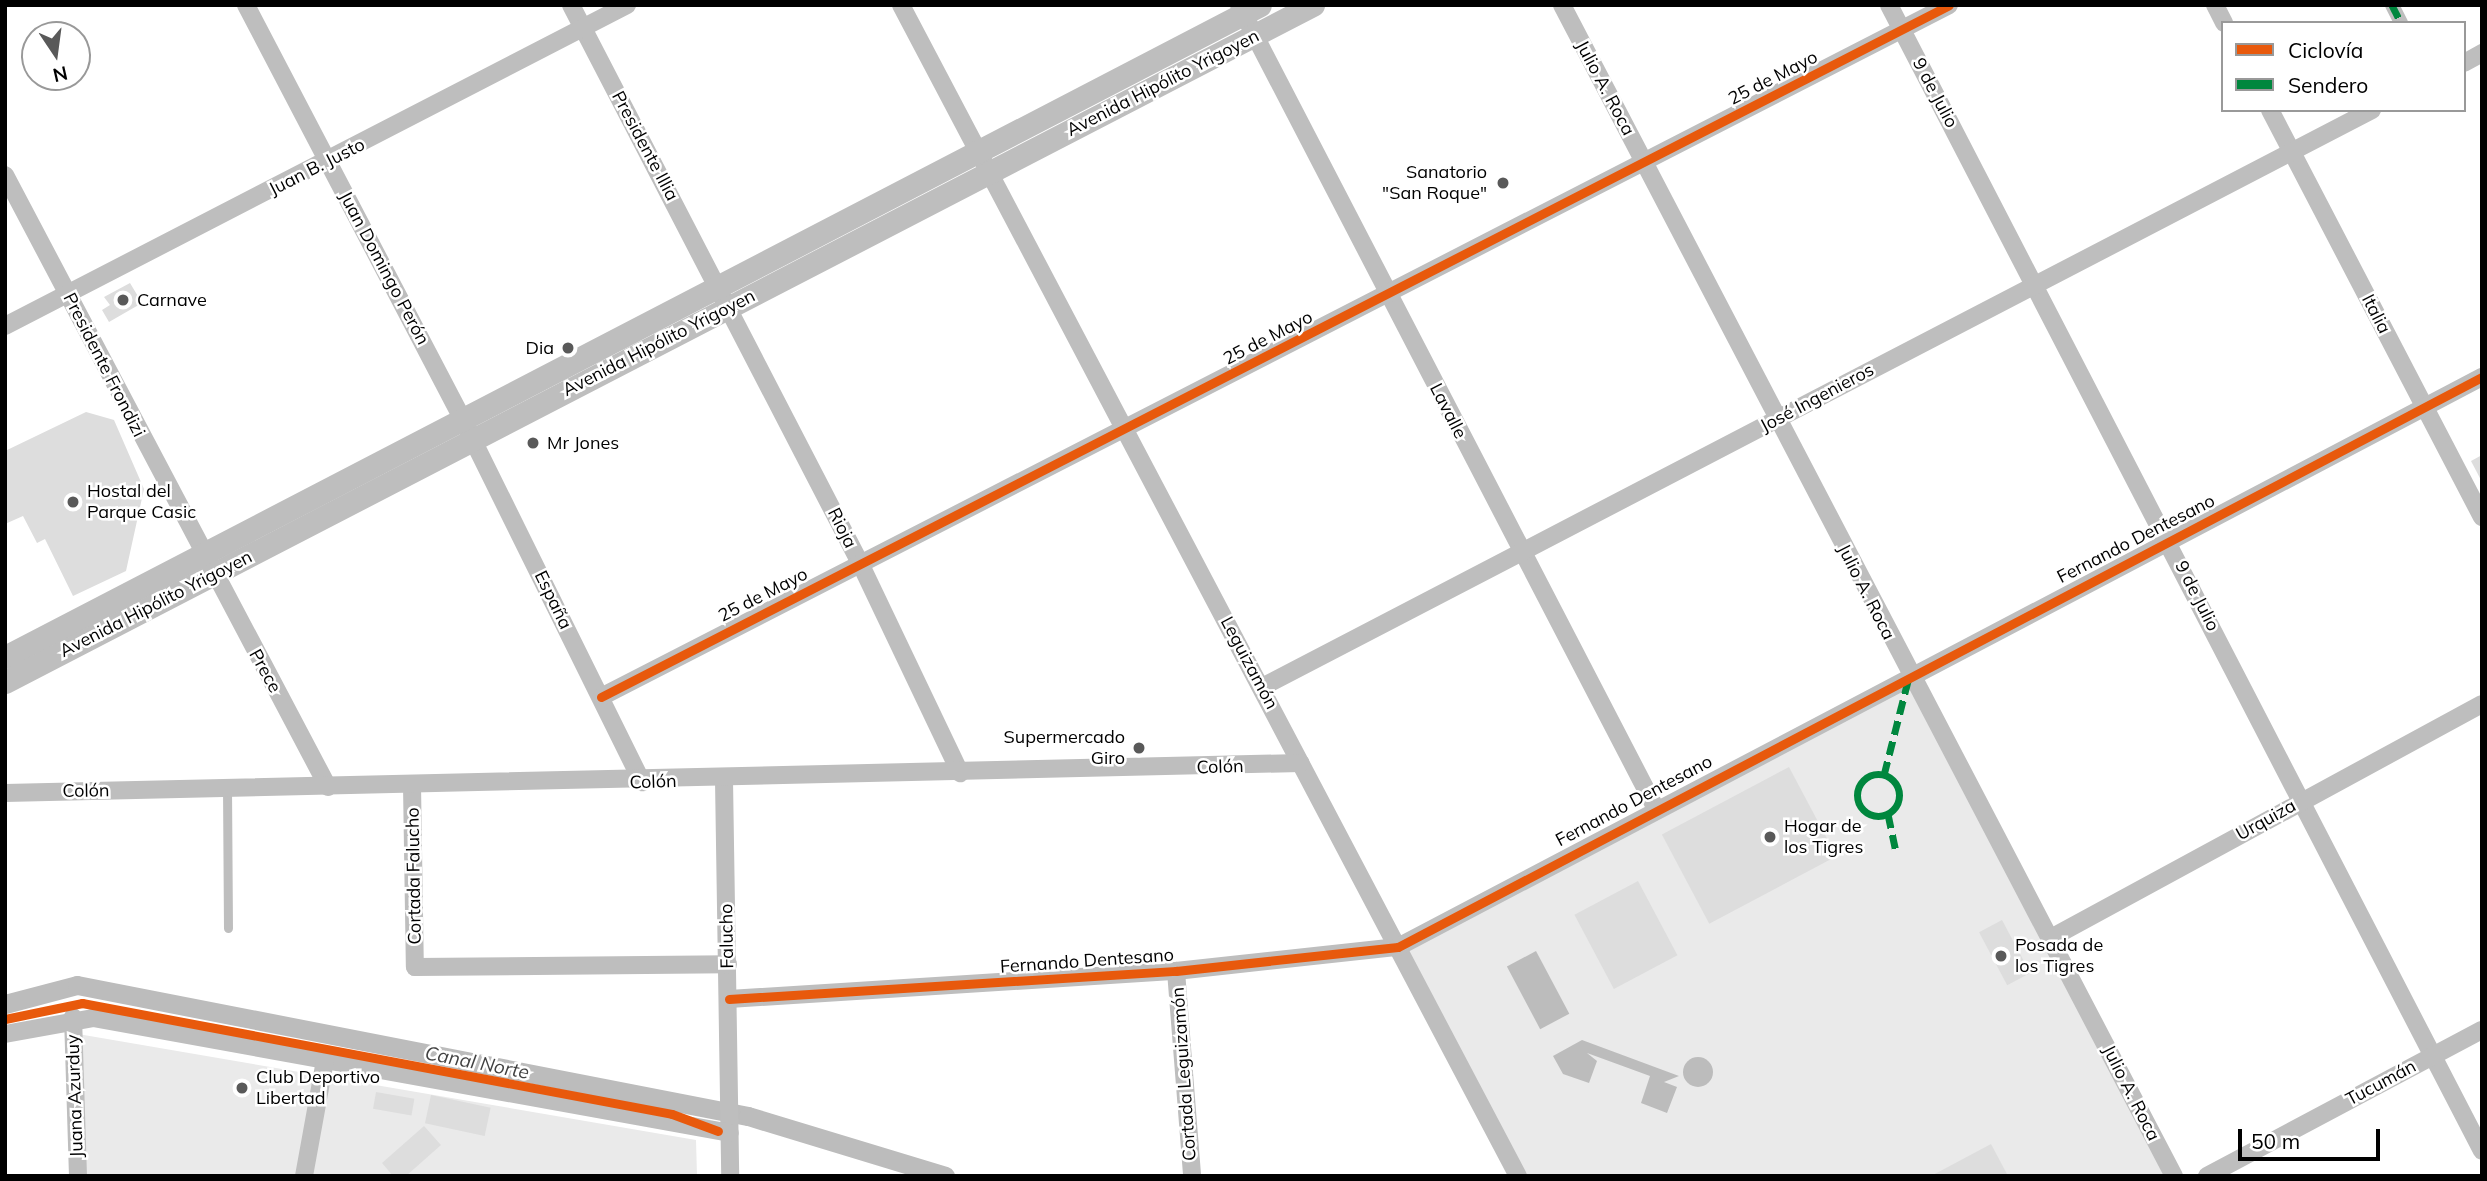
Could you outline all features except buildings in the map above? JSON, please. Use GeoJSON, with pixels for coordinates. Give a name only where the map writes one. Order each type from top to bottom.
{"type":"FeatureCollection","features":[{"type":"Feature","properties":{"kind":"street","name":"Juan Domingo Perón"},"geometry":{"type":"LineString","coordinates":[[246,5],[468,429]]}},
{"type":"Feature","properties":{"kind":"street","name":"Presidente Illia"},"geometry":{"type":"LineString","coordinates":[[571,5],[719,286]]}},
{"type":"Feature","properties":{"kind":"street","name":"Juan B. Justo"},"geometry":{"type":"LineString","coordinates":[[5,326],[328,162],[627,5]]}},
{"type":"Feature","properties":{"kind":"street","name":"Leguizamón"},"geometry":{"type":"LineString","coordinates":[[901,5],[1518,1176]]}},
{"type":"Feature","properties":{"kind":"street","name":"Avenida Hipólito Yrigoyen"},"geometry":{"type":"LineString","coordinates":[[468,429],[730,307],[1313,5]]}},
{"type":"Feature","properties":{"kind":"street","name":"Julio A. Roca"},"geometry":{"type":"LineString","coordinates":[[1562,5],[1909,675],[2050,937],[2174,1176]]}},
{"type":"Feature","properties":{"kind":"street","name":"9 de Julio"},"geometry":{"type":"LineString","coordinates":[[1889,5],[2036,282],[2482,1151]]}},
{"type":"Feature","properties":{"kind":"street","name":"25 de Mayo"},"geometry":{"type":"LineString","coordinates":[[601,697],[1950,5]]}},
{"type":"Feature","properties":{"kind":"street"},"geometry":{"type":"LineString","coordinates":[[2215,5],[2223,21]]}},
{"type":"Feature","properties":{"kind":"street"},"geometry":{"type":"LineString","coordinates":[[2392,5],[2400,21]]}},
{"type":"Feature","properties":{"kind":"street","name":"Avenida Hipólito Yrigoyen"},"geometry":{"type":"LineString","coordinates":[[5,682],[207,565],[468,429],[719,286],[1247,8]]}},
{"type":"Feature","properties":{"kind":"street","name":"Lavalle"},"geometry":{"type":"LineString","coordinates":[[1247,8],[1255,36],[1521,555],[1655,807]]}},
{"type":"Feature","properties":{"kind":"street"},"geometry":{"type":"LineString","coordinates":[[2466,62],[2482,53]]}},
{"type":"Feature","properties":{"kind":"street","name":"Italia"},"geometry":{"type":"LineString","coordinates":[[2271,112],[2482,517]]}},
{"type":"Feature","properties":{"kind":"street","name":"José Ingenieros"},"geometry":{"type":"LineString","coordinates":[[1262,687],[1521,555],[2036,282],[2368,112]]}},
{"type":"Feature","properties":{"kind":"street","name":"Presidente Frondizi"},"geometry":{"type":"LineString","coordinates":[[5,175],[207,565]]}},
{"type":"Feature","properties":{"kind":"street","name":"Rioja"},"geometry":{"type":"LineString","coordinates":[[719,286],[860,563],[960,773]]}},
{"type":"Feature","properties":{"kind":"street","name":"Fernando Dentesano"},"geometry":{"type":"LineString","coordinates":[[729,999],[1176,971],[1398,947],[1655,807],[2482,377]]}},
{"type":"Feature","properties":{"kind":"street","name":"España"},"geometry":{"type":"LineString","coordinates":[[468,429],[642,782]]}},
{"type":"Feature","properties":{"kind":"street","name":"Avenida Hipólito Yrigoyen"},"geometry":{"type":"LineString","coordinates":[[5,657],[207,565]]}},
{"type":"Feature","properties":{"kind":"street","name":"Prece"},"geometry":{"type":"LineString","coordinates":[[207,565],[328,787]]}},
{"type":"Feature","properties":{"kind":"street","name":"Urquiza"},"geometry":{"type":"LineString","coordinates":[[2050,937],[2482,704]]}},
{"type":"Feature","properties":{"kind":"street","name":"Colón"},"geometry":{"type":"LineString","coordinates":[[5,793],[227,787],[642,782],[1301,762]]}},
{"type":"Feature","properties":{"kind":"street","name":"Falucho"},"geometry":{"type":"LineString","coordinates":[[724,780],[730,1176]]}},
{"type":"Feature","properties":{"kind":"street","name":"Cortada Falucho"},"geometry":{"type":"LineString","coordinates":[[412,785],[415,967],[728,964]]}},
{"type":"Feature","properties":{"kind":"street","name":"Cortada Leguizamón"},"geometry":{"type":"LineString","coordinates":[[1176,971],[1192,1176]]}},
{"type":"Feature","properties":{"kind":"street"},"geometry":{"type":"LineString","coordinates":[[5,1034],[73,1017],[730,1133]]}},
{"type":"Feature","properties":{"kind":"street","name":"Juana Azurduy"},"geometry":{"type":"LineString","coordinates":[[73,1017],[78,1176]]}},
{"type":"Feature","properties":{"kind":"street","name":"Tucumán"},"geometry":{"type":"LineString","coordinates":[[2207,1176],[2482,1030]]}},
{"type":"Feature","properties":{"kind":"street"},"geometry":{"type":"LineString","coordinates":[[304,1176],[325,1060]]}},
{"type":"Feature","properties":{"kind":"lane"},"geometry":{"type":"LineString","coordinates":[[227,787],[228,928]]}},
{"type":"Feature","properties":{"kind":"shaded area"},"geometry":{"type":"Polygon","coordinates":[[[1909,675],[2174,1176],[1518,1176],[1398,947],[1909,675]]]}},
{"type":"Feature","properties":{"kind":"shaded area"},"geometry":{"type":"Polygon","coordinates":[[[1536,951],[1569,1014],[1540,1029],[1507,966],[1536,951]]]}},
{"type":"Feature","properties":{"kind":"shaded area","name":"Club Deportivo Libertad"},"geometry":{"type":"Polygon","coordinates":[[[78,1034],[696,1140],[697,1176],[83,1176],[78,1034]]]}},
{"type":"Feature","properties":{"kind":"shaded area"},"geometry":{"type":"Polygon","coordinates":[[[1582,1040],[1679,1076],[1664,1082],[1677,1087],[1667,1113],[1641,1103],[1650,1076],[1587,1053],[1597,1061],[1589,1083],[1563,1074],[1553,1056],[1582,1040]]]}},
{"type":"Feature","properties":{"kind":"shaded area"},"geometry":{"type":"Polygon","coordinates":[[[1698,1057],[1709,1061],[1713,1072],[1709,1083],[1698,1087],[1687,1083],[1683,1072],[1687,1061],[1698,1057]]]}},
{"type":"Feature","properties":{"kind":"waterway","name":"Canal Norte"},"geometry":{"type":"LineString","coordinates":[[5,1004],[77,985],[748,1116],[945,1176]]}},
{"type":"Feature","properties":{"kind":"marked path"},"geometry":{"type":"LineString","coordinates":[[2392,5],[2400,21]]}},
{"type":"Feature","properties":{"kind":"marked path"},"geometry":{"type":"LineString","coordinates":[[1884,775],[1909,677]]}},
{"type":"Feature","properties":{"kind":"marked path"},"geometry":{"type":"LineString","coordinates":[[1878,774],[1893,780],[1899,795],[1893,810],[1878,816],[1863,810],[1857,795],[1863,780],[1878,774]]}},
{"type":"Feature","properties":{"kind":"marked path"},"geometry":{"type":"LineString","coordinates":[[1888,814],[1896,851]]}},
{"type":"Feature","properties":{"kind":"cycle path"},"geometry":{"type":"LineString","coordinates":[[601,697],[1949,5]]}},
{"type":"Feature","properties":{"kind":"cycle path"},"geometry":{"type":"LineString","coordinates":[[729,999],[1176,971],[1398,947],[2482,377]]}},
{"type":"Feature","properties":{"kind":"cycle path"},"geometry":{"type":"LineString","coordinates":[[5,1019],[82,1003],[672,1114],[718,1131]]}},
{"type":"Feature","properties":{"kind":"place","name":"Sanatorio \"San Roque\""},"geometry":{"type":"Point","coordinates":[1503,183]}},
{"type":"Feature","properties":{"kind":"place","name":"Carnave"},"geometry":{"type":"Point","coordinates":[123,300]}},
{"type":"Feature","properties":{"kind":"place","name":"Dia"},"geometry":{"type":"Point","coordinates":[568,348]}},
{"type":"Feature","properties":{"kind":"place","name":"Mr Jones"},"geometry":{"type":"Point","coordinates":[533,443]}},
{"type":"Feature","properties":{"kind":"place","name":"Hostal del Parque Casic"},"geometry":{"type":"Point","coordinates":[73,502]}},
{"type":"Feature","properties":{"kind":"place","name":"Supermercado Giro"},"geometry":{"type":"Point","coordinates":[1139,748]}},
{"type":"Feature","properties":{"kind":"place","name":"Hogar de los Tigres"},"geometry":{"type":"Point","coordinates":[1770,837]}},
{"type":"Feature","properties":{"kind":"place","name":"Posada de los Tigres"},"geometry":{"type":"Point","coordinates":[2001,956]}},
{"type":"Feature","properties":{"kind":"place","name":"Club Deportivo Libertad"},"geometry":{"type":"Point","coordinates":[242,1088]}}]}
